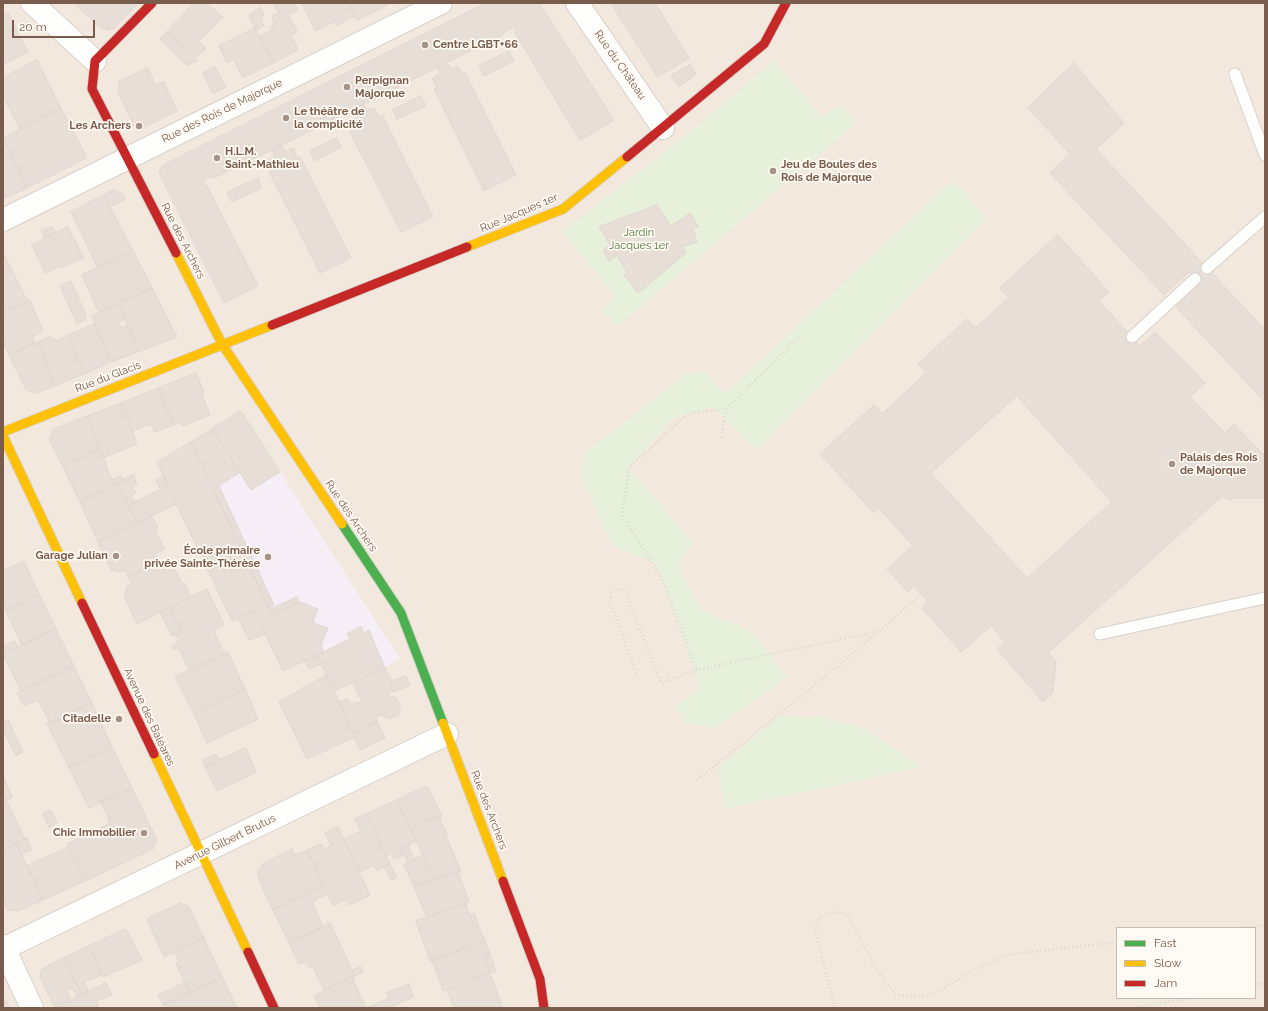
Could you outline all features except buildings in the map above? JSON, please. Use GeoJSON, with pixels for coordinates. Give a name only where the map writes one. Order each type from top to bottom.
{"type":"FeatureCollection","features":[{"type":"Feature","properties":{"kind":"street"},"geometry":{"type":"LineString","coordinates":[[32,3],[95,61],[152,3]]}},
{"type":"Feature","properties":{"kind":"street","name":"Rue des Rois de Majorque"},"geometry":{"type":"LineString","coordinates":[[3,220],[441,3]]}},
{"type":"Feature","properties":{"kind":"street","name":"Rue du Château"},"geometry":{"type":"LineString","coordinates":[[578,3],[663,128]]}},
{"type":"Feature","properties":{"kind":"street","name":"Rue Jacques 1er"},"geometry":{"type":"LineString","coordinates":[[222,344],[563,209],[764,44],[786,3]]}},
{"type":"Feature","properties":{"kind":"street","name":"Rue des Archers"},"geometry":{"type":"LineString","coordinates":[[95,61],[92,88],[222,344],[401,613],[540,979],[544,1008]]}},
{"type":"Feature","properties":{"kind":"street","name":"Rue du Glacis"},"geometry":{"type":"LineString","coordinates":[[3,432],[222,344]]}},
{"type":"Feature","properties":{"kind":"street","name":"Avenue des Baléares"},"geometry":{"type":"LineString","coordinates":[[3,436],[274,1008]]}},
{"type":"Feature","properties":{"kind":"street","name":"Avenue Gilbert Brutus"},"geometry":{"type":"LineString","coordinates":[[4,948],[447,734]]}},
{"type":"Feature","properties":{"kind":"street"},"geometry":{"type":"LineString","coordinates":[[4,948],[32,1008]]}},
{"type":"Feature","properties":{"kind":"lane"},"geometry":{"type":"LineString","coordinates":[[1235,74],[1265,155]]}},
{"type":"Feature","properties":{"kind":"lane"},"geometry":{"type":"LineString","coordinates":[[1207,268],[1265,217]]}},
{"type":"Feature","properties":{"kind":"lane"},"geometry":{"type":"LineString","coordinates":[[1132,337],[1195,279]]}},
{"type":"Feature","properties":{"kind":"lane"},"geometry":{"type":"LineString","coordinates":[[1100,634],[1265,598]]}},
{"type":"Feature","properties":{"kind":"path"},"geometry":{"type":"LineString","coordinates":[[721,437],[726,409],[800,336]]}},
{"type":"Feature","properties":{"kind":"path"},"geometry":{"type":"LineString","coordinates":[[697,670],[662,578],[622,516],[629,467],[689,413],[726,409]]}},
{"type":"Feature","properties":{"kind":"path"},"geometry":{"type":"LineString","coordinates":[[636,673],[610,601],[611,592],[622,589],[626,593],[661,683],[697,670],[879,631]]}},
{"type":"Feature","properties":{"kind":"path"},"geometry":{"type":"LineString","coordinates":[[697,780],[879,631],[921,594]]}},
{"type":"Feature","properties":{"kind":"path"},"geometry":{"type":"LineString","coordinates":[[835,1008],[815,930],[820,917],[832,912],[848,915],[878,972],[895,994],[914,997],[934,994],[975,969],[1010,954],[1116,942]]}},
{"type":"Feature","properties":{"kind":"path"},"geometry":{"type":"LineString","coordinates":[[1247,927],[1265,925]]}},
{"type":"Feature","properties":{"kind":"path"},"geometry":{"type":"LineString","coordinates":[[1133,1008],[1182,999]]}},
{"type":"Feature","properties":{"kind":"shaded area"},"geometry":{"type":"Polygon","coordinates":[[[3,3],[1265,3],[1265,1008],[3,1008],[3,3]]]}},
{"type":"Feature","properties":{"kind":"shaded area","name":"École primaire privée Sainte-Thérèse"},"geometry":{"type":"Polygon","coordinates":[[[241,411],[400,659],[334,691],[317,655],[283,671],[254,610],[232,621],[157,463],[241,411]]]}},
{"type":"Feature","properties":{"kind":"green space","name":"Jardin Jacques 1er"},"geometry":{"type":"Polygon","coordinates":[[[774,60],[822,117],[840,104],[857,123],[618,326],[603,311],[615,295],[562,232],[643,169],[749,83],[774,60]]]}},
{"type":"Feature","properties":{"kind":"green space"},"geometry":{"type":"Polygon","coordinates":[[[953,180],[987,218],[757,450],[713,407],[673,418],[629,467],[693,543],[678,567],[703,611],[751,631],[788,677],[715,728],[686,723],[674,707],[700,689],[662,578],[656,563],[613,546],[581,477],[585,453],[686,374],[706,372],[725,394],[953,180]]]}},
{"type":"Feature","properties":{"kind":"green space"},"geometry":{"type":"Polygon","coordinates":[[[780,716],[825,718],[866,729],[922,767],[724,809],[718,768],[780,716]]]}},
{"type":"Feature","properties":{"kind":"traffic: fast"},"geometry":{"type":"LineString","coordinates":[[342,524],[401,613],[443,723]]}},
{"type":"Feature","properties":{"kind":"traffic: slow"},"geometry":{"type":"LineString","coordinates":[[467,247],[563,209],[627,157]]}},
{"type":"Feature","properties":{"kind":"traffic: slow"},"geometry":{"type":"LineString","coordinates":[[176,253],[222,344],[342,524]]}},
{"type":"Feature","properties":{"kind":"traffic: slow"},"geometry":{"type":"LineString","coordinates":[[3,432],[272,325]]}},
{"type":"Feature","properties":{"kind":"traffic: slow"},"geometry":{"type":"LineString","coordinates":[[3,436],[82,603]]}},
{"type":"Feature","properties":{"kind":"traffic: slow"},"geometry":{"type":"LineString","coordinates":[[443,723],[503,881]]}},
{"type":"Feature","properties":{"kind":"traffic: slow"},"geometry":{"type":"LineString","coordinates":[[154,754],[248,952]]}},
{"type":"Feature","properties":{"kind":"traffic: jam"},"geometry":{"type":"LineString","coordinates":[[152,3],[95,61],[92,89],[176,253]]}},
{"type":"Feature","properties":{"kind":"traffic: jam"},"geometry":{"type":"LineString","coordinates":[[627,157],[764,44],[786,3]]}},
{"type":"Feature","properties":{"kind":"traffic: jam"},"geometry":{"type":"LineString","coordinates":[[272,325],[467,247]]}},
{"type":"Feature","properties":{"kind":"traffic: jam"},"geometry":{"type":"LineString","coordinates":[[82,603],[154,754]]}},
{"type":"Feature","properties":{"kind":"traffic: jam"},"geometry":{"type":"LineString","coordinates":[[503,881],[540,979],[544,1008]]}},
{"type":"Feature","properties":{"kind":"traffic: jam"},"geometry":{"type":"LineString","coordinates":[[248,952],[274,1008]]}},
{"type":"Feature","properties":{"kind":"place","name":"Centre LGBT+66"},"geometry":{"type":"Point","coordinates":[425,45]}},
{"type":"Feature","properties":{"kind":"place","name":"Perpignan Majorque"},"geometry":{"type":"Point","coordinates":[347,87]}},
{"type":"Feature","properties":{"kind":"place","name":"Le théâtre de la complicité"},"geometry":{"type":"Point","coordinates":[286,118]}},
{"type":"Feature","properties":{"kind":"place","name":"Les Archers"},"geometry":{"type":"Point","coordinates":[139,126]}},
{"type":"Feature","properties":{"kind":"place","name":"H.L.M. Saint-Mathieu"},"geometry":{"type":"Point","coordinates":[217,158]}},
{"type":"Feature","properties":{"kind":"place","name":"Jeu de Boules des Rois de Majorque"},"geometry":{"type":"Point","coordinates":[773,171]}},
{"type":"Feature","properties":{"kind":"place","name":"Palais des Rois de Majorque"},"geometry":{"type":"Point","coordinates":[1172,464]}},
{"type":"Feature","properties":{"kind":"place","name":"Garage Julian"},"geometry":{"type":"Point","coordinates":[116,556]}},
{"type":"Feature","properties":{"kind":"place","name":"École primaire privée Sainte-Thérèse"},"geometry":{"type":"Point","coordinates":[268,557]}},
{"type":"Feature","properties":{"kind":"place","name":"Citadelle"},"geometry":{"type":"Point","coordinates":[119,719]}},
{"type":"Feature","properties":{"kind":"place","name":"Chic Immobilier"},"geometry":{"type":"Point","coordinates":[144,833]}}]}
